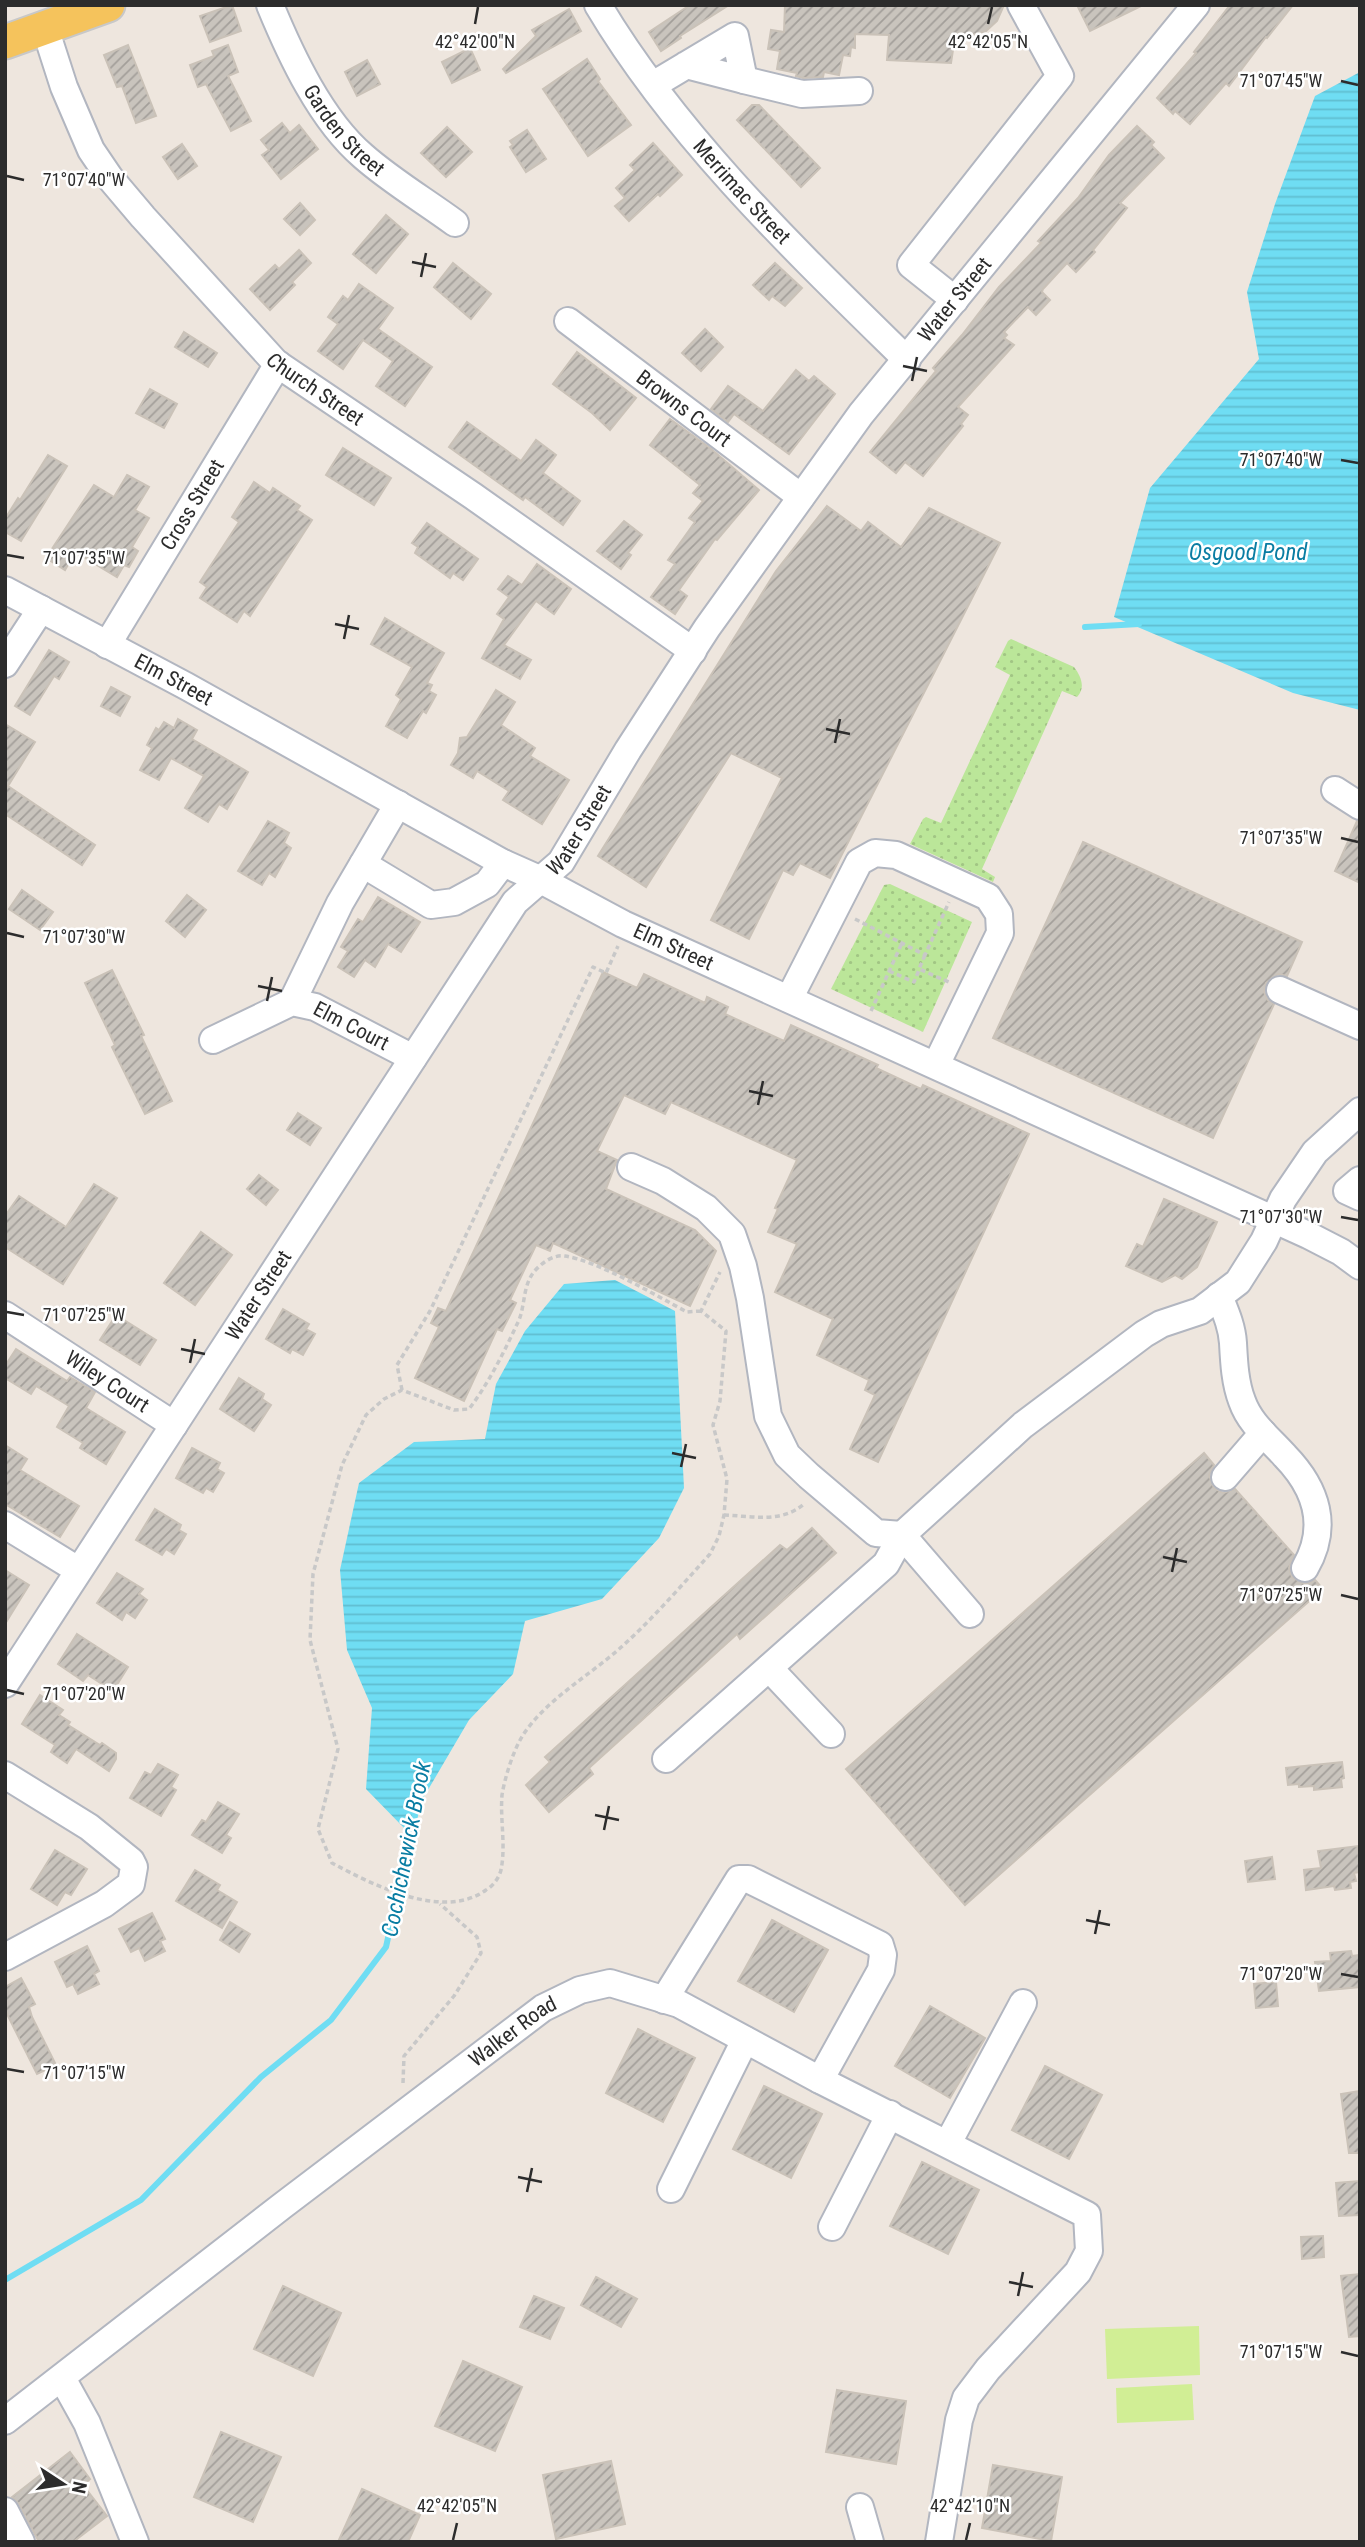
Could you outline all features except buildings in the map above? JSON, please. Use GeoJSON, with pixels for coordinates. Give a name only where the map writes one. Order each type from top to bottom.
{"type":"FeatureCollection","features":[{"type":"Feature","properties":{"kind":"main road"},"geometry":{"type":"LineString","coordinates":[[5,42],[108,5]]}},
{"type":"Feature","properties":{"kind":"street","name":"Garden Street"},"geometry":{"type":"LineString","coordinates":[[270,5],[293,58],[341,133],[363,156],[455,223]]}},
{"type":"Feature","properties":{"kind":"street","name":"Merrimac Street"},"geometry":{"type":"LineString","coordinates":[[598,5],[653,85],[706,151],[762,214],[907,360]]}},
{"type":"Feature","properties":{"kind":"street"},"geometry":{"type":"LineString","coordinates":[[955,300],[911,265],[1060,76],[1021,5]]}},
{"type":"Feature","properties":{"kind":"street","name":"Water Street"},"geometry":{"type":"LineString","coordinates":[[5,1684],[515,902],[561,862],[628,750],[692,651],[801,497],[861,414],[1196,5]]}},
{"type":"Feature","properties":{"kind":"street","name":"Church Street"},"geometry":{"type":"LineString","coordinates":[[45,28],[64,87],[91,150],[110,178],[278,364],[473,496],[692,651]]}},
{"type":"Feature","properties":{"kind":"street"},"geometry":{"type":"LineString","coordinates":[[653,85],[735,36],[744,80]]}},
{"type":"Feature","properties":{"kind":"street"},"geometry":{"type":"LineString","coordinates":[[686,65],[802,94],[859,91]]}},
{"type":"Feature","properties":{"kind":"street","name":"Browns Court"},"geometry":{"type":"LineString","coordinates":[[568,321],[801,497]]}},
{"type":"Feature","properties":{"kind":"street","name":"Cross Street"},"geometry":{"type":"LineString","coordinates":[[107,645],[278,364]]}},
{"type":"Feature","properties":{"kind":"street","name":"Elm Street"},"geometry":{"type":"LineString","coordinates":[[5,590],[503,863],[623,924],[1341,1252],[1360,1266]]}},
{"type":"Feature","properties":{"kind":"street"},"geometry":{"type":"LineString","coordinates":[[5,664],[41,609]]}},
{"type":"Feature","properties":{"kind":"street"},"geometry":{"type":"LineString","coordinates":[[1335,790],[1360,806]]}},
{"type":"Feature","properties":{"kind":"street"},"geometry":{"type":"LineString","coordinates":[[292,1002],[340,903],[398,804]]}},
{"type":"Feature","properties":{"kind":"street"},"geometry":{"type":"LineString","coordinates":[[789,999],[859,862],[875,853],[896,855],[988,897],[999,914],[1000,933],[936,1065]]}},
{"type":"Feature","properties":{"kind":"street"},"geometry":{"type":"LineString","coordinates":[[363,864],[431,905],[454,902],[487,884],[503,863]]}},
{"type":"Feature","properties":{"kind":"street"},"geometry":{"type":"LineString","coordinates":[[1280,990],[1360,1026]]}},
{"type":"Feature","properties":{"kind":"street","name":"Elm Court"},"geometry":{"type":"LineString","coordinates":[[213,1040],[292,1002],[315,1007],[414,1058]]}},
{"type":"Feature","properties":{"kind":"street"},"geometry":{"type":"LineString","coordinates":[[666,1759],[886,1564],[902,1535],[1023,1425],[1144,1334],[1161,1324],[1200,1311],[1238,1282],[1264,1241],[1283,1199],[1315,1152],[1360,1111]]}},
{"type":"Feature","properties":{"kind":"street"},"geometry":{"type":"LineString","coordinates":[[632,1167],[663,1181],[706,1208],[732,1234],[750,1298],[768,1416],[787,1455],[876,1533],[902,1535],[970,1614]]}},
{"type":"Feature","properties":{"kind":"street"},"geometry":{"type":"LineString","coordinates":[[1360,1180],[1347,1191],[1360,1197]]}},
{"type":"Feature","properties":{"kind":"street"},"geometry":{"type":"LineString","coordinates":[[1219,1296],[1229,1321],[1241,1400],[1249,1418],[1288,1458],[1316,1502],[1316,1544],[1305,1568]]}},
{"type":"Feature","properties":{"kind":"street","name":"Wiley Court"},"geometry":{"type":"LineString","coordinates":[[5,1315],[174,1425]]}},
{"type":"Feature","properties":{"kind":"street"},"geometry":{"type":"LineString","coordinates":[[1225,1477],[1263,1433]]}},
{"type":"Feature","properties":{"kind":"street"},"geometry":{"type":"LineString","coordinates":[[5,1525],[78,1570]]}},
{"type":"Feature","properties":{"kind":"street"},"geometry":{"type":"LineString","coordinates":[[769,1668],[831,1734]]}},
{"type":"Feature","properties":{"kind":"street"},"geometry":{"type":"LineString","coordinates":[[5,1775],[89,1827],[131,1861],[134,1867],[131,1884],[104,1905],[5,1957]]}},
{"type":"Feature","properties":{"kind":"street"},"geometry":{"type":"LineString","coordinates":[[664,2000],[739,1879],[748,1880],[880,1945],[883,1955],[881,1970],[820,2080]]}},
{"type":"Feature","properties":{"kind":"street","name":"Walker Road"},"geometry":{"type":"LineString","coordinates":[[5,2421],[543,2008],[580,1990],[610,1983],[679,2004],[820,2080],[1087,2215],[1089,2251],[1078,2272],[988,2369],[966,2398],[959,2420],[939,2542]]}},
{"type":"Feature","properties":{"kind":"street"},"geometry":{"type":"LineString","coordinates":[[948,2143],[1023,2003]]}},
{"type":"Feature","properties":{"kind":"street"},"geometry":{"type":"LineString","coordinates":[[671,2189],[745,2039]]}},
{"type":"Feature","properties":{"kind":"street"},"geometry":{"type":"LineString","coordinates":[[832,2227],[890,2114]]}},
{"type":"Feature","properties":{"kind":"street"},"geometry":{"type":"LineString","coordinates":[[62,2378],[87,2423],[135,2542]]}},
{"type":"Feature","properties":{"kind":"street"},"geometry":{"type":"LineString","coordinates":[[860,2507],[870,2542]]}},
{"type":"Feature","properties":{"kind":"street"},"geometry":{"type":"LineString","coordinates":[[5,2511],[21,2542]]}},
{"type":"Feature","properties":{"kind":"path"},"geometry":{"type":"LineString","coordinates":[[889,971],[914,982],[957,883]]}},
{"type":"Feature","properties":{"kind":"path"},"geometry":{"type":"LineString","coordinates":[[835,909],[925,955]]}},
{"type":"Feature","properties":{"kind":"path"},"geometry":{"type":"LineString","coordinates":[[871,1012],[902,943]]}},
{"type":"Feature","properties":{"kind":"path"},"geometry":{"type":"LineString","coordinates":[[402,1390],[397,1365],[430,1311],[593,967],[606,973],[619,944]]}},
{"type":"Feature","properties":{"kind":"path"},"geometry":{"type":"LineString","coordinates":[[919,969],[971,992]]}},
{"type":"Feature","properties":{"kind":"path"},"geometry":{"type":"LineString","coordinates":[[701,1311],[734,1242]]}},
{"type":"Feature","properties":{"kind":"path"},"geometry":{"type":"LineString","coordinates":[[562,1255],[594,1265],[687,1312],[701,1311],[726,1331],[720,1401],[713,1425],[727,1479],[719,1536],[710,1554],[681,1587],[620,1649],[545,1710],[523,1736],[502,1796],[501,1873],[492,1886],[474,1899],[440,1904],[369,1883],[332,1863],[318,1829],[338,1749],[310,1640],[313,1574],[342,1465],[366,1415],[384,1399],[402,1390],[454,1410],[469,1409],[481,1394],[520,1317],[526,1289],[533,1273],[550,1258],[562,1255]]}},
{"type":"Feature","properties":{"kind":"path"},"geometry":{"type":"LineString","coordinates":[[724,1515],[774,1518],[788,1515],[802,1506],[821,1487]]}},
{"type":"Feature","properties":{"kind":"path"},"geometry":{"type":"LineString","coordinates":[[404,2056],[454,1996],[481,1953],[477,1937],[440,1904]]}},
{"type":"Feature","properties":{"kind":"green space"},"geometry":{"type":"Polygon","coordinates":[[[1011,639],[1074,667],[1082,686],[1077,697],[1062,691],[982,869],[995,877],[993,882],[910,844],[923,819],[926,817],[941,823],[1010,675],[995,667],[1011,639]]]}},
{"type":"Feature","properties":{"kind":"green space"},"geometry":{"type":"Polygon","coordinates":[[[890,884],[972,922],[923,1032],[831,989],[884,885],[890,884]]]}},
{"type":"Feature","properties":{"kind":"green space"},"geometry":{"type":"Polygon","coordinates":[[[1199,2326],[1200,2375],[1107,2379],[1105,2329],[1199,2326]]]}},
{"type":"Feature","properties":{"kind":"green space"},"geometry":{"type":"Polygon","coordinates":[[[1192,2384],[1194,2420],[1117,2423],[1116,2388],[1192,2384]]]}},
{"type":"Feature","properties":{"kind":"water","name":"Osgood Pond"},"geometry":{"type":"Polygon","coordinates":[[[1360,72],[1360,710],[1293,693],[1114,617],[1150,488],[1259,359],[1247,292],[1275,204],[1315,96],[1360,72]]]}},
{"type":"Feature","properties":{"kind":"water"},"geometry":{"type":"Polygon","coordinates":[[[615,1280],[675,1311],[684,1488],[659,1538],[602,1599],[525,1621],[513,1674],[469,1720],[405,1829],[366,1789],[372,1708],[347,1650],[340,1570],[359,1483],[414,1442],[485,1439],[496,1384],[525,1331],[564,1284],[615,1280]]]}},
{"type":"Feature","properties":{"kind":"waterway","name":"Cochichewick Brook"},"geometry":{"type":"LineString","coordinates":[[1085,627],[1139,624]]}},
{"type":"Feature","properties":{"kind":"waterway","name":"Cochichewick Brook"},"geometry":{"type":"LineString","coordinates":[[5,2280],[141,2200],[261,2077],[331,2020],[386,1947],[418,1802]]}}]}
